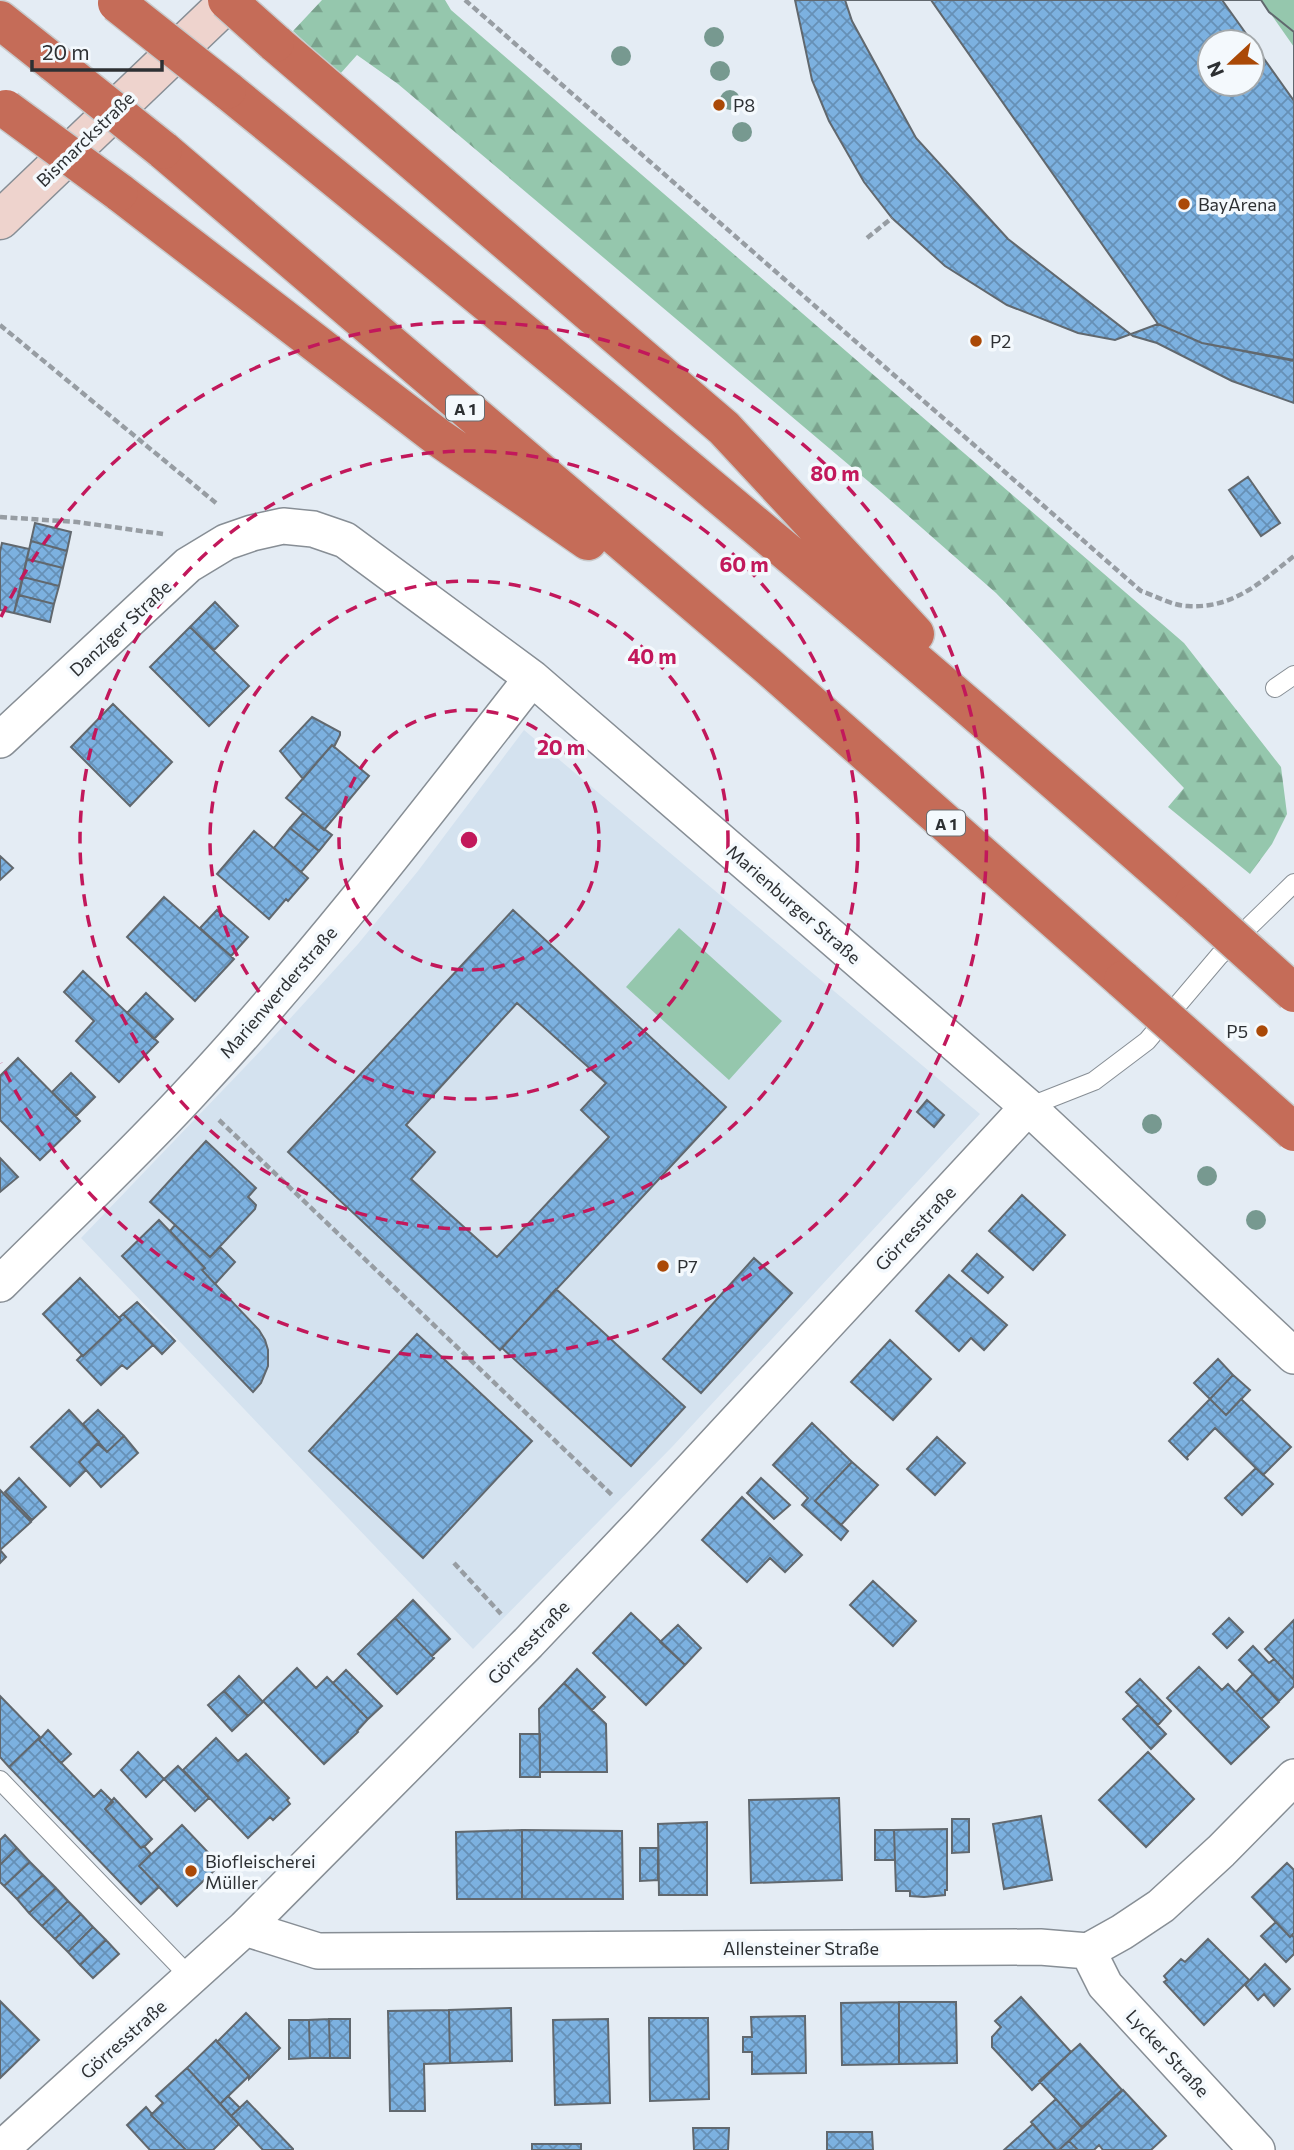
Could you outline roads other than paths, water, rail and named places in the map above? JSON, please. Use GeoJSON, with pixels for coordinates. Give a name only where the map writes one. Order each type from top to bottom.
{"type":"FeatureCollection","features":[{"type":"Feature","properties":{"kind":"highway"},"geometry":{"type":"LineString","coordinates":[[229,0],[275,43],[724,428],[1023,751]]}},
{"type":"Feature","properties":{"kind":"highway"},"geometry":{"type":"LineString","coordinates":[[115,2],[464,283],[1023,751],[1294,993]]}},
{"type":"Feature","properties":{"kind":"highway","name":"A 1"},"geometry":{"type":"LineString","coordinates":[[0,20],[163,150],[768,666],[1294,1132]]}},
{"type":"Feature","properties":{"kind":"highway"},"geometry":{"type":"LineString","coordinates":[[3,106],[439,438],[768,666]]}},
{"type":"Feature","properties":{"kind":"main road","name":"Bismarckstraße"},"geometry":{"type":"LineString","coordinates":[[0,220],[229,0]]}},
{"type":"Feature","properties":{"kind":"street","name":"Marienburger Straße"},"geometry":{"type":"LineString","coordinates":[[239,538],[283,526],[313,529],[345,540],[532,678],[1028,1107],[1294,1356]]}},
{"type":"Feature","properties":{"kind":"street","name":"Danziger Straße"},"geometry":{"type":"LineString","coordinates":[[0,740],[188,565],[239,538]]}},
{"type":"Feature","properties":{"kind":"street","name":"Marienwerderstraße"},"geometry":{"type":"LineString","coordinates":[[0,1284],[190,1093],[293,977],[373,882],[532,678]]}},
{"type":"Feature","properties":{"kind":"street","name":"Görresstraße"},"geometry":{"type":"LineString","coordinates":[[1,2150],[245,1928],[528,1643],[1028,1107]]}},
{"type":"Feature","properties":{"kind":"street"},"geometry":{"type":"LineString","coordinates":[[1088,1951],[1161,1906],[1294,1777]]}},
{"type":"Feature","properties":{"kind":"street","name":"Allensteiner Straße"},"geometry":{"type":"LineString","coordinates":[[245,1928],[318,1951],[1040,1947],[1088,1951]]}},
{"type":"Feature","properties":{"kind":"street","name":"Lycker Straße"},"geometry":{"type":"LineString","coordinates":[[1088,1951],[1105,1985],[1257,2150]]}},
{"type":"Feature","properties":{"kind":"lane"},"geometry":{"type":"LineString","coordinates":[[1276,688],[1294,675]]}},
{"type":"Feature","properties":{"kind":"lane"},"geometry":{"type":"LineString","coordinates":[[1028,1107],[1094,1081],[1147,1041],[1219,956],[1294,883]]}},
{"type":"Feature","properties":{"kind":"lane"},"geometry":{"type":"LineString","coordinates":[[0,1780],[191,1978]]}},
{"type":"Feature","properties":{"kind":"place","name":"P8"},"geometry":{"type":"Point","coordinates":[719,105]}},
{"type":"Feature","properties":{"kind":"place","name":"BayArena"},"geometry":{"type":"Point","coordinates":[1184,204]}},
{"type":"Feature","properties":{"kind":"place","name":"P2"},"geometry":{"type":"Point","coordinates":[976,341]}},
{"type":"Feature","properties":{"kind":"place","name":"P5"},"geometry":{"type":"Point","coordinates":[1262,1031]}},
{"type":"Feature","properties":{"kind":"place","name":"P7"},"geometry":{"type":"Point","coordinates":[663,1266]}},
{"type":"Feature","properties":{"kind":"place","name":"Biofleischerei Müller"},"geometry":{"type":"Point","coordinates":[191,1871]}}]}
